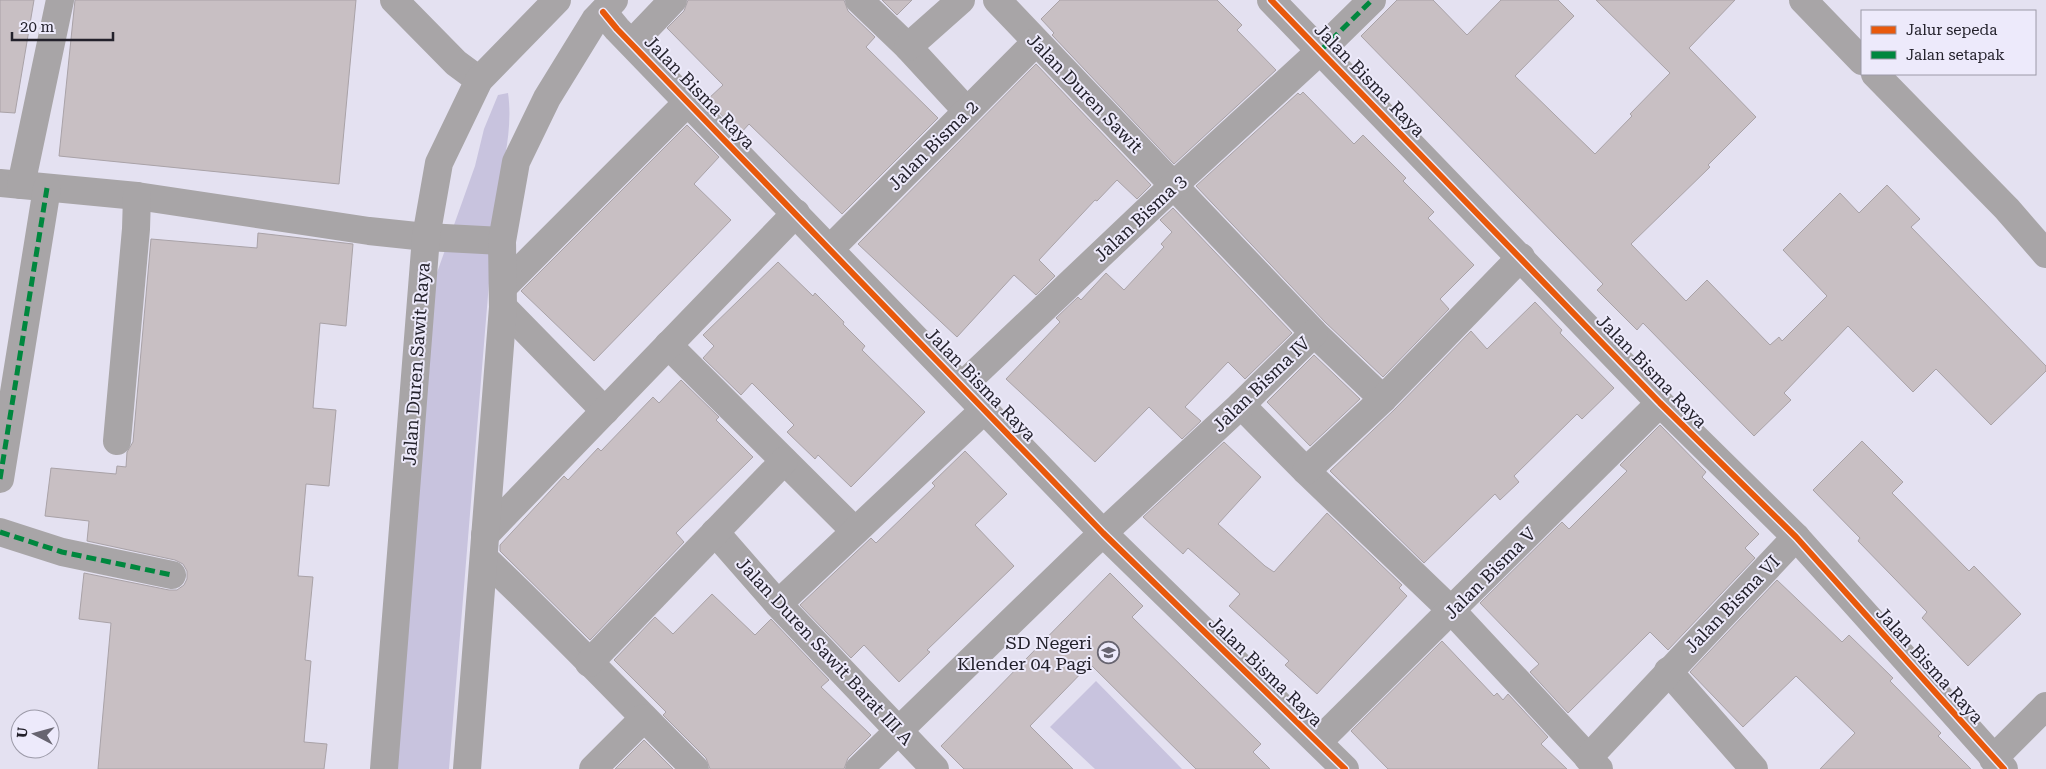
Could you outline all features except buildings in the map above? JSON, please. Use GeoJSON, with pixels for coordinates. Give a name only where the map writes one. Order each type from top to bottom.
{"type":"FeatureCollection","features":[{"type":"Feature","properties":{"kind":"street"},"geometry":{"type":"LineString","coordinates":[[0,480],[22,186],[60,0]]}},
{"type":"Feature","properties":{"kind":"street"},"geometry":{"type":"LineString","coordinates":[[394,0],[456,63],[479,80]]}},
{"type":"Feature","properties":{"kind":"street","name":"Jalan Duren Sawit Raya"},"geometry":{"type":"LineString","coordinates":[[384,769],[426,237],[439,163],[479,80],[557,0]]}},
{"type":"Feature","properties":{"kind":"street"},"geometry":{"type":"LineString","coordinates":[[632,43],[673,0]]}},
{"type":"Feature","properties":{"kind":"street"},"geometry":{"type":"LineString","coordinates":[[859,0],[908,47],[967,111]]}},
{"type":"Feature","properties":{"kind":"street"},"geometry":{"type":"LineString","coordinates":[[908,47],[961,0]]}},
{"type":"Feature","properties":{"kind":"street","name":"Jalan Duren Sawit"},"geometry":{"type":"LineString","coordinates":[[997,0],[1174,185]]}},
{"type":"Feature","properties":{"kind":"street","name":"Jalan Bisma Raya"},"geometry":{"type":"LineString","coordinates":[[1271,0],[1660,403],[1796,537],[1999,764]]}},
{"type":"Feature","properties":{"kind":"street","name":"Jalan Bisma 3"},"geometry":{"type":"LineString","coordinates":[[962,386],[1372,0]]}},
{"type":"Feature","properties":{"kind":"street"},"geometry":{"type":"LineString","coordinates":[[1803,0],[1861,60]]}},
{"type":"Feature","properties":{"kind":"street"},"geometry":{"type":"LineString","coordinates":[[467,769],[503,297],[502,241],[516,162],[547,98],[596,20],[608,6]]}},
{"type":"Feature","properties":{"kind":"street","name":"Jalan Bisma Raya"},"geometry":{"type":"LineString","coordinates":[[608,6],[632,43],[984,410],[1103,533],[1345,769]]}},
{"type":"Feature","properties":{"kind":"street","name":"Jalan Bisma 2"},"geometry":{"type":"LineString","coordinates":[[830,249],[1036,42]]}},
{"type":"Feature","properties":{"kind":"street"},"geometry":{"type":"LineString","coordinates":[[1876,75],[2007,209],[2046,254]]}},
{"type":"Feature","properties":{"kind":"street"},"geometry":{"type":"LineString","coordinates":[[503,297],[688,102]]}},
{"type":"Feature","properties":{"kind":"street","name":"Jalan Bisma IV"},"geometry":{"type":"LineString","coordinates":[[859,769],[1103,533],[1241,405],[1314,333],[1174,185]]}},
{"type":"Feature","properties":{"kind":"street"},"geometry":{"type":"LineString","coordinates":[[22,186],[137,196],[369,231],[426,237],[502,241]]}},
{"type":"Feature","properties":{"kind":"street"},"geometry":{"type":"LineString","coordinates":[[117,441],[136,229],[137,196]]}},
{"type":"Feature","properties":{"kind":"street"},"geometry":{"type":"LineString","coordinates":[[484,546],[604,411],[796,213]]}},
{"type":"Feature","properties":{"kind":"street"},"geometry":{"type":"LineString","coordinates":[[1306,471],[1383,399],[1520,257]]}},
{"type":"Feature","properties":{"kind":"street"},"geometry":{"type":"LineString","coordinates":[[503,297],[604,411]]}},
{"type":"Feature","properties":{"kind":"street"},"geometry":{"type":"LineString","coordinates":[[1314,333],[1383,399]]}},
{"type":"Feature","properties":{"kind":"street"},"geometry":{"type":"LineString","coordinates":[[668,345],[855,531]]}},
{"type":"Feature","properties":{"kind":"street","name":"Jalan Bisma V"},"geometry":{"type":"LineString","coordinates":[[1318,742],[1660,403]]}},
{"type":"Feature","properties":{"kind":"street"},"geometry":{"type":"LineString","coordinates":[[1241,405],[1306,471],[1452,611],[1593,763]]}},
{"type":"Feature","properties":{"kind":"street"},"geometry":{"type":"LineString","coordinates":[[778,604],[984,410]]}},
{"type":"Feature","properties":{"kind":"street"},"geometry":{"type":"LineString","coordinates":[[589,664],[784,461]]}},
{"type":"Feature","properties":{"kind":"street"},"geometry":{"type":"LineString","coordinates":[[0,532],[62,552],[172,575]]}},
{"type":"Feature","properties":{"kind":"street","name":"Jalan Duren Sawit Barat III A"},"geometry":{"type":"LineString","coordinates":[[715,532],[778,604],[935,769]]}},
{"type":"Feature","properties":{"kind":"street","name":"Jalan Bisma VI"},"geometry":{"type":"LineString","coordinates":[[1593,763],[1668,671],[1796,537]]}},
{"type":"Feature","properties":{"kind":"street"},"geometry":{"type":"LineString","coordinates":[[484,546],[589,664],[695,769]]}},
{"type":"Feature","properties":{"kind":"street"},"geometry":{"type":"LineString","coordinates":[[1668,671],[1753,769]]}},
{"type":"Feature","properties":{"kind":"street"},"geometry":{"type":"LineString","coordinates":[[1999,764],[2046,706]]}},
{"type":"Feature","properties":{"kind":"street"},"geometry":{"type":"LineString","coordinates":[[593,769],[644,718]]}},
{"type":"Feature","properties":{"kind":"shaded area"},"geometry":{"type":"Polygon","coordinates":[[[508,93],[509,132],[496,198],[449,769],[393,769],[429,295],[475,166],[484,129],[498,95],[508,93]]]}},
{"type":"Feature","properties":{"kind":"shaded area"},"geometry":{"type":"Polygon","coordinates":[[[1096,681],[1182,769],[1095,769],[1050,727],[1096,681]]]}},
{"type":"Feature","properties":{"kind":"marked path"},"geometry":{"type":"LineString","coordinates":[[1320,51],[1372,0]]}},
{"type":"Feature","properties":{"kind":"marked path"},"geometry":{"type":"LineString","coordinates":[[0,479],[47,188]]}},
{"type":"Feature","properties":{"kind":"marked path"},"geometry":{"type":"LineString","coordinates":[[0,532],[62,552],[172,575]]}},
{"type":"Feature","properties":{"kind":"cycle path"},"geometry":{"type":"LineString","coordinates":[[1271,0],[1660,403],[1796,537],[2004,769]]}},
{"type":"Feature","properties":{"kind":"cycle path"},"geometry":{"type":"LineString","coordinates":[[603,12],[617,29],[1103,533],[1345,769]]}},
{"type":"Feature","properties":{"kind":"place","name":"SD Negeri Klender 04 Pagi"},"geometry":{"type":"Point","coordinates":[1108,652]}}]}
